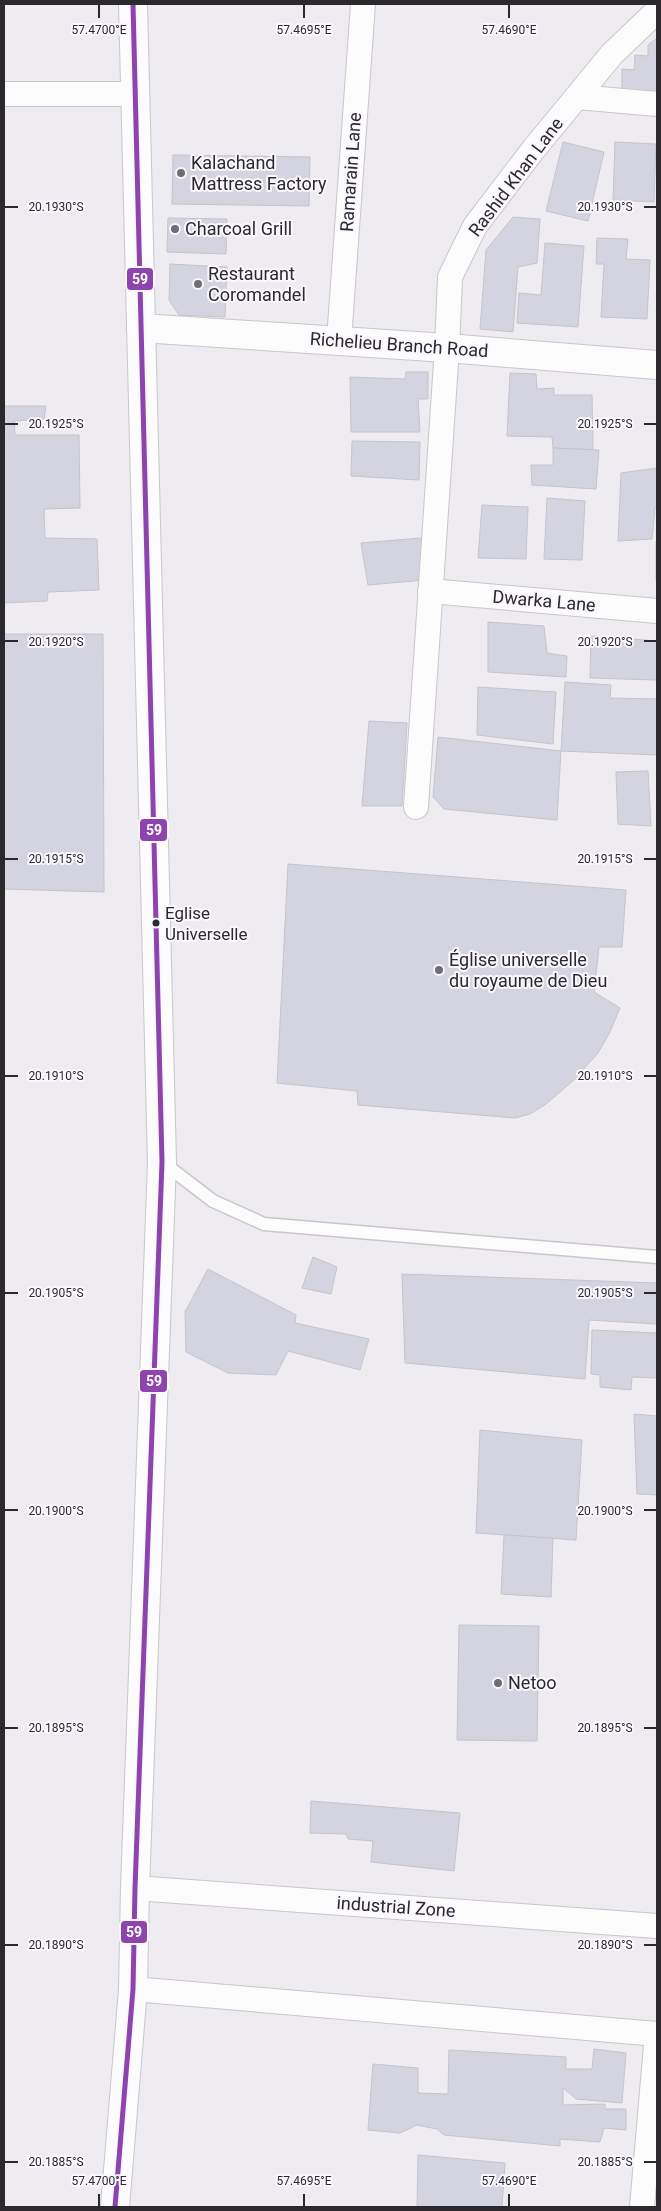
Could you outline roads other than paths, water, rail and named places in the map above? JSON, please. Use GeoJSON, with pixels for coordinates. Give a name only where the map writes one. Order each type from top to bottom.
{"type":"FeatureCollection","features":[{"type":"Feature","properties":{"kind":"main road"},"geometry":{"type":"LineString","coordinates":[[115,2207],[133,1989],[135,1888],[162,1162],[133,4]]}},
{"type":"Feature","properties":{"kind":"main road","name":"Richelieu Branch Road"},"geometry":{"type":"LineString","coordinates":[[141,328],[339,340],[657,365]]}},
{"type":"Feature","properties":{"kind":"street","name":"Ramarain Lane"},"geometry":{"type":"LineString","coordinates":[[339,340],[364,4]]}},
{"type":"Feature","properties":{"kind":"street","name":"Rashid Khan Lane"},"geometry":{"type":"LineString","coordinates":[[416,807],[447,348],[450,277],[475,226],[532,150],[612,54],[657,12]]}},
{"type":"Feature","properties":{"kind":"street"},"geometry":{"type":"LineString","coordinates":[[4,94],[135,94]]}},
{"type":"Feature","properties":{"kind":"street"},"geometry":{"type":"LineString","coordinates":[[577,97],[657,104]]}},
{"type":"Feature","properties":{"kind":"street","name":"Dwarka Lane"},"geometry":{"type":"LineString","coordinates":[[430,590],[657,611]]}},
{"type":"Feature","properties":{"kind":"street","name":"industrial Zone"},"geometry":{"type":"LineString","coordinates":[[135,1888],[657,1926]]}},
{"type":"Feature","properties":{"kind":"street"},"geometry":{"type":"LineString","coordinates":[[133,1989],[657,2034],[652,2170],[642,2207]]}},
{"type":"Feature","properties":{"kind":"lane"},"geometry":{"type":"LineString","coordinates":[[162,1162],[213,1201],[264,1224],[657,1257]]}},
{"type":"Feature","properties":{"kind":"place","name":"Kalachand Mattress Factory"},"geometry":{"type":"Point","coordinates":[181,173]}},
{"type":"Feature","properties":{"kind":"place","name":"Charcoal Grill"},"geometry":{"type":"Point","coordinates":[175,229]}},
{"type":"Feature","properties":{"kind":"place","name":"Restaurant Coromandel"},"geometry":{"type":"Point","coordinates":[198,284]}},
{"type":"Feature","properties":{"kind":"place","name":"Eglise Universelle"},"geometry":{"type":"Point","coordinates":[156,923]}},
{"type":"Feature","properties":{"kind":"place","name":"Église universelle du royaume de Dieu"},"geometry":{"type":"Point","coordinates":[439,970]}},
{"type":"Feature","properties":{"kind":"place","name":"Netoo"},"geometry":{"type":"Point","coordinates":[498,1683]}}]}
